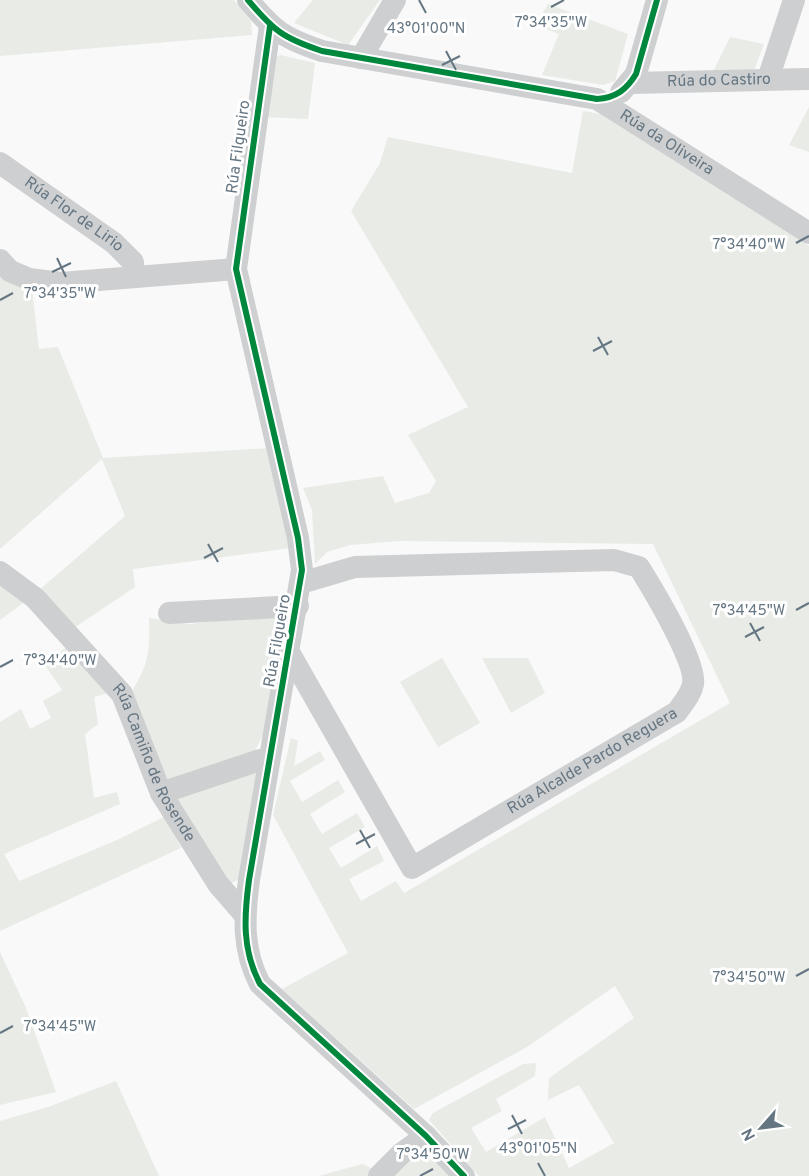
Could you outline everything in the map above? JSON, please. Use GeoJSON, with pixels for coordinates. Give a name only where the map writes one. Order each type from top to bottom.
{"type":"FeatureCollection","features":[{"type":"Feature","properties":{"kind":"street","name":"Rúa da Oliveira"},"geometry":{"type":"LineString","coordinates":[[248,0],[270,26],[291,41],[321,51],[597,99],[809,233]]}},
{"type":"Feature","properties":{"kind":"street"},"geometry":{"type":"LineString","coordinates":[[361,58],[395,0]]}},
{"type":"Feature","properties":{"kind":"street"},"geometry":{"type":"LineString","coordinates":[[597,99],[612,97],[631,84],[636,74],[657,0]]}},
{"type":"Feature","properties":{"kind":"street"},"geometry":{"type":"LineString","coordinates":[[768,79],[794,0]]}},
{"type":"Feature","properties":{"kind":"street","name":"Rúa Filgueiro"},"geometry":{"type":"LineString","coordinates":[[270,26],[236,269],[298,538],[301,583],[244,914],[251,967],[260,984],[426,1136],[464,1176]]}},
{"type":"Feature","properties":{"kind":"street","name":"Rúa do Castiro"},"geometry":{"type":"LineString","coordinates":[[631,84],[809,79]]}},
{"type":"Feature","properties":{"kind":"street","name":"Rúa Flor de Lirio"},"geometry":{"type":"LineString","coordinates":[[0,163],[114,243],[133,262],[134,275]]}},
{"type":"Feature","properties":{"kind":"street"},"geometry":{"type":"LineString","coordinates":[[0,261],[10,271],[29,279],[62,283],[134,275],[236,269]]}},
{"type":"Feature","properties":{"kind":"street","name":"Rúa Alcalde Pardo Reguera"},"geometry":{"type":"LineString","coordinates":[[290,654],[412,868],[677,712],[690,695],[693,681],[688,659],[639,567],[614,560],[355,567],[301,583]]}},
{"type":"Feature","properties":{"kind":"street","name":"Rúa Camiño de Rosende"},"geometry":{"type":"LineString","coordinates":[[0,572],[35,598],[122,694],[161,793],[218,884],[244,914]]}},
{"type":"Feature","properties":{"kind":"street","name":"Rúa Filgueiro"},"geometry":{"type":"LineString","coordinates":[[169,613],[298,606]]}},
{"type":"Feature","properties":{"kind":"street"},"geometry":{"type":"LineString","coordinates":[[161,793],[260,760],[269,761]]}},
{"type":"Feature","properties":{"kind":"street"},"geometry":{"type":"LineString","coordinates":[[379,1176],[402,1153],[426,1136]]}},
{"type":"Feature","properties":{"kind":"shaded area"},"geometry":{"type":"Polygon","coordinates":[[[0,0],[234,0],[251,21],[252,35],[0,56],[0,0]]]}},
{"type":"Feature","properties":{"kind":"shaded area"},"geometry":{"type":"Polygon","coordinates":[[[313,0],[380,0],[348,45],[294,23],[313,0]]]}},
{"type":"Feature","properties":{"kind":"shaded area"},"geometry":{"type":"Polygon","coordinates":[[[548,4],[628,34],[615,81],[603,85],[542,75],[559,34],[536,25],[548,4]]]}},
{"type":"Feature","properties":{"kind":"shaded area"},"geometry":{"type":"Polygon","coordinates":[[[730,37],[764,44],[754,71],[713,72],[730,37]]]}},
{"type":"Feature","properties":{"kind":"shaded area"},"geometry":{"type":"Polygon","coordinates":[[[280,55],[315,63],[308,119],[263,117],[273,58],[280,55]]]}},
{"type":"Feature","properties":{"kind":"shaded area"},"geometry":{"type":"Polygon","coordinates":[[[809,107],[809,152],[789,145],[809,107]]]}},
{"type":"Feature","properties":{"kind":"shaded area"},"geometry":{"type":"Polygon","coordinates":[[[583,111],[600,114],[809,246],[809,1176],[479,1176],[429,1120],[433,1113],[523,1064],[536,1063],[535,1076],[496,1099],[502,1111],[471,1128],[486,1152],[545,1117],[569,1168],[614,1143],[579,1085],[548,1100],[549,1078],[634,1018],[615,986],[527,1047],[414,1109],[282,989],[348,953],[273,815],[291,738],[298,741],[294,766],[320,751],[325,760],[290,781],[302,802],[338,780],[345,792],[310,814],[322,834],[357,813],[365,827],[329,848],[341,868],[377,846],[384,861],[349,879],[361,901],[396,881],[404,893],[730,703],[653,544],[400,541],[350,545],[327,552],[315,564],[312,510],[303,488],[383,476],[395,503],[429,493],[436,481],[408,435],[468,407],[351,211],[380,163],[388,137],[572,173],[583,111]]]}},
{"type":"Feature","properties":{"kind":"shaded area"},"geometry":{"type":"Polygon","coordinates":[[[0,269],[32,290],[39,349],[58,347],[103,458],[270,448],[291,548],[133,569],[135,587],[74,628],[38,591],[125,516],[102,459],[0,549],[0,269]]]}},
{"type":"Feature","properties":{"kind":"shaded area"},"geometry":{"type":"Polygon","coordinates":[[[0,579],[26,601],[0,620],[0,579]]]}},
{"type":"Feature","properties":{"kind":"shaded area"},"geometry":{"type":"Polygon","coordinates":[[[276,614],[285,620],[263,735],[254,753],[169,780],[160,772],[131,692],[142,674],[147,657],[149,618],[190,624],[276,614]]]}},
{"type":"Feature","properties":{"kind":"shaded area"},"geometry":{"type":"Polygon","coordinates":[[[67,647],[108,693],[94,697],[98,724],[85,734],[94,798],[117,792],[120,804],[4,854],[19,881],[117,840],[166,816],[181,848],[0,931],[0,722],[21,709],[30,729],[51,718],[43,701],[62,690],[43,662],[67,647]]]}},
{"type":"Feature","properties":{"kind":"shaded area"},"geometry":{"type":"Polygon","coordinates":[[[442,658],[480,723],[438,747],[400,682],[442,658]]]}},
{"type":"Feature","properties":{"kind":"shaded area"},"geometry":{"type":"Polygon","coordinates":[[[482,658],[528,658],[545,693],[511,713],[482,658]]]}},
{"type":"Feature","properties":{"kind":"shaded area"},"geometry":{"type":"Polygon","coordinates":[[[260,772],[241,878],[230,884],[175,803],[180,793],[260,772]]]}},
{"type":"Feature","properties":{"kind":"shaded area"},"geometry":{"type":"Polygon","coordinates":[[[0,952],[26,1008],[56,1092],[0,1105],[0,952]]]}},
{"type":"Feature","properties":{"kind":"shaded area"},"geometry":{"type":"Polygon","coordinates":[[[116,1081],[159,1176],[0,1176],[0,1121],[48,1107],[116,1081]]]}},
{"type":"Feature","properties":{"kind":"shaded area"},"geometry":{"type":"Polygon","coordinates":[[[429,1152],[451,1176],[388,1176],[396,1164],[429,1152]]]}},
{"type":"Feature","properties":{"kind":"shaded area"},"geometry":{"type":"Polygon","coordinates":[[[362,1164],[371,1168],[369,1176],[319,1176],[362,1164]]]}},
{"type":"Feature","properties":{"kind":"cycle path"},"geometry":{"type":"LineString","coordinates":[[248,0],[280,32],[322,51],[597,99],[610,97],[620,92],[636,74],[657,0]]}},
{"type":"Feature","properties":{"kind":"cycle path"},"geometry":{"type":"LineString","coordinates":[[270,26],[236,269],[298,538],[302,570],[249,880],[246,907],[247,946],[260,984],[426,1136],[464,1176]]}}]}
